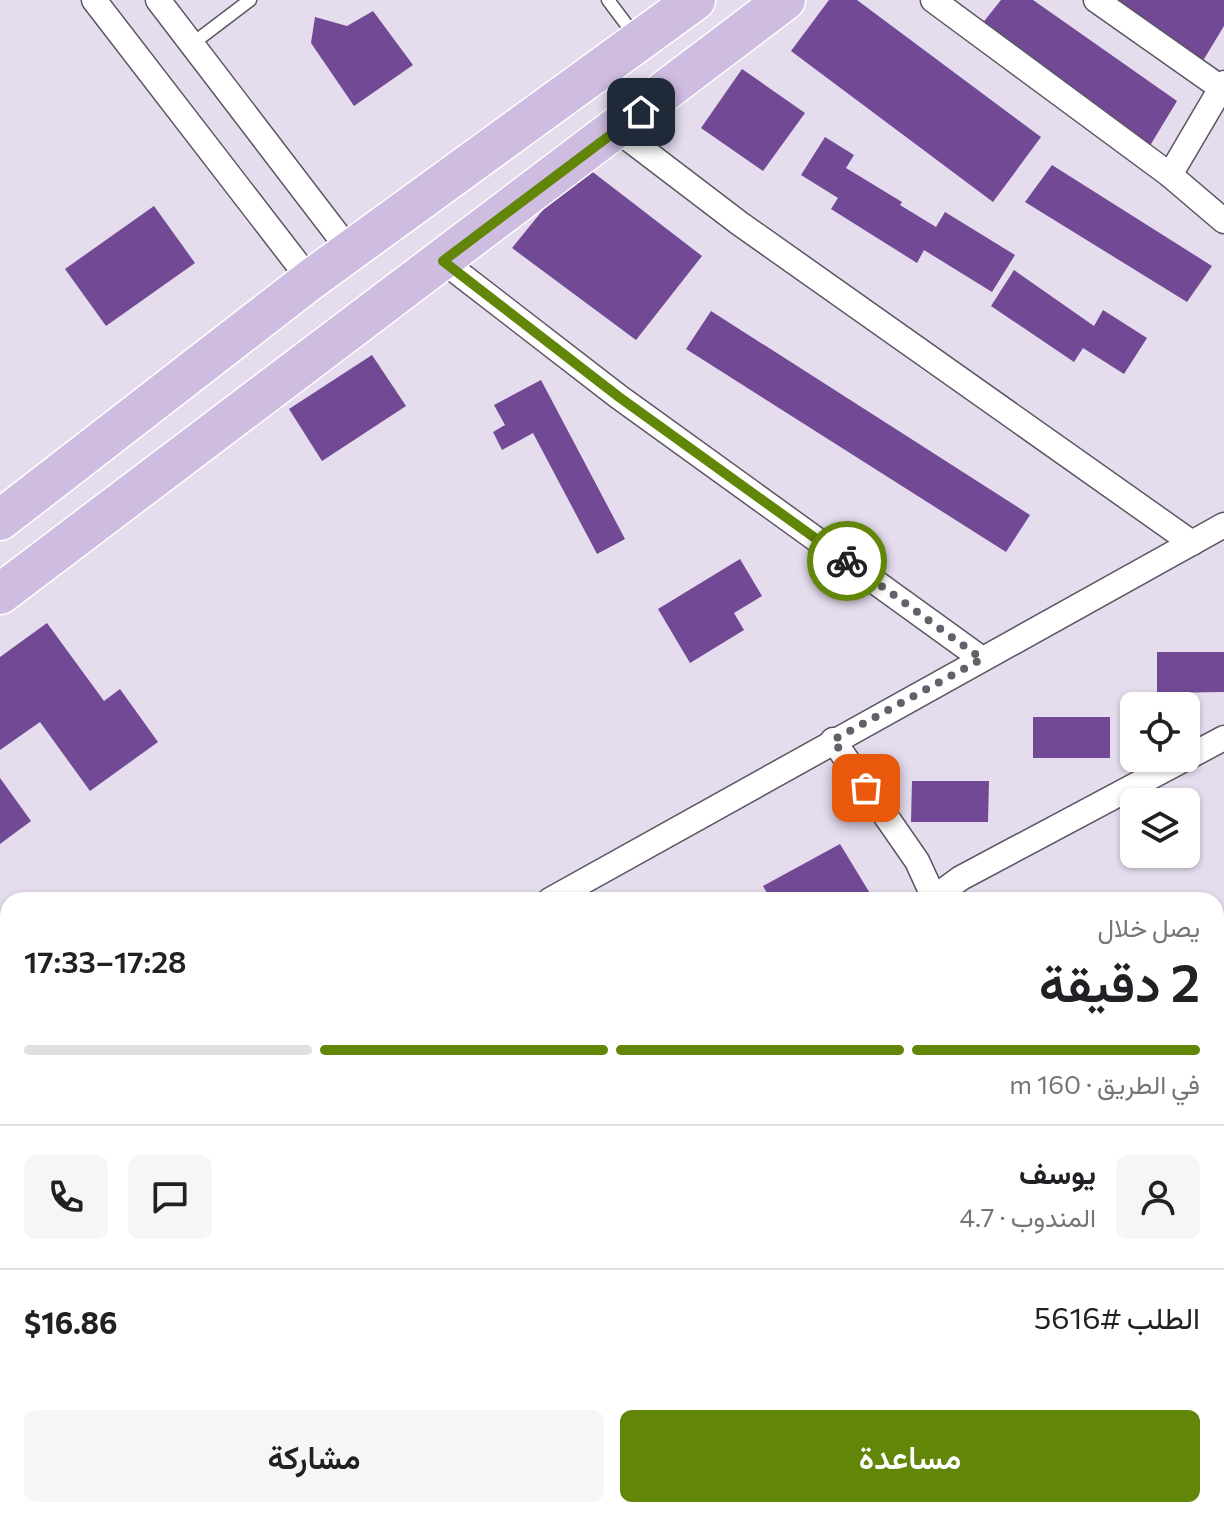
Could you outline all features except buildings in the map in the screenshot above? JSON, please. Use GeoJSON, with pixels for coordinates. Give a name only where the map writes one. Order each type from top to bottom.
{"type":"FeatureCollection","features":[{"type":"Feature","properties":{"kind":"main road"},"geometry":{"type":"LineString","coordinates":[[0,520],[310,280],[695,0]]}},
{"type":"Feature","properties":{"kind":"main road"},"geometry":{"type":"LineString","coordinates":[[0,594],[785,0]]}},
{"type":"Feature","properties":{"kind":"street"},"geometry":{"type":"LineString","coordinates":[[94,0],[310,280]]}},
{"type":"Feature","properties":{"kind":"street"},"geometry":{"type":"LineString","coordinates":[[158,0],[350,251]]}},
{"type":"Feature","properties":{"kind":"street"},"geometry":{"type":"LineString","coordinates":[[933,0],[1170,175],[1224,221]]}},
{"type":"Feature","properties":{"kind":"street"},"geometry":{"type":"LineString","coordinates":[[1096,0],[1222,85],[1170,175]]}},
{"type":"Feature","properties":{"kind":"street"},"geometry":{"type":"LineString","coordinates":[[617,130],[739,223],[1192,543]]}},
{"type":"Feature","properties":{"kind":"street"},"geometry":{"type":"LineString","coordinates":[[443,261],[619,397],[982,659]]}},
{"type":"Feature","properties":{"kind":"street"},"geometry":{"type":"LineString","coordinates":[[564,892],[1224,525]]}},
{"type":"Feature","properties":{"kind":"street"},"geometry":{"type":"LineString","coordinates":[[944,892],[961,878],[1224,738]]}},
{"type":"Feature","properties":{"kind":"street"},"geometry":{"type":"LineString","coordinates":[[833,740],[917,861],[932,892]]}},
{"type":"Feature","properties":{"kind":"lane"},"geometry":{"type":"LineString","coordinates":[[192,44],[250,0]]}},
{"type":"Feature","properties":{"kind":"lane"},"geometry":{"type":"LineString","coordinates":[[608,0],[639,42]]}},
{"type":"Feature","properties":{"kind":"way so far"},"geometry":{"type":"LineString","coordinates":[[847,561],[982,659],[833,740],[866,788]]}},
{"type":"Feature","properties":{"kind":"route"},"geometry":{"type":"LineString","coordinates":[[641,112],[443,261],[619,397],[847,561]]}}]}
